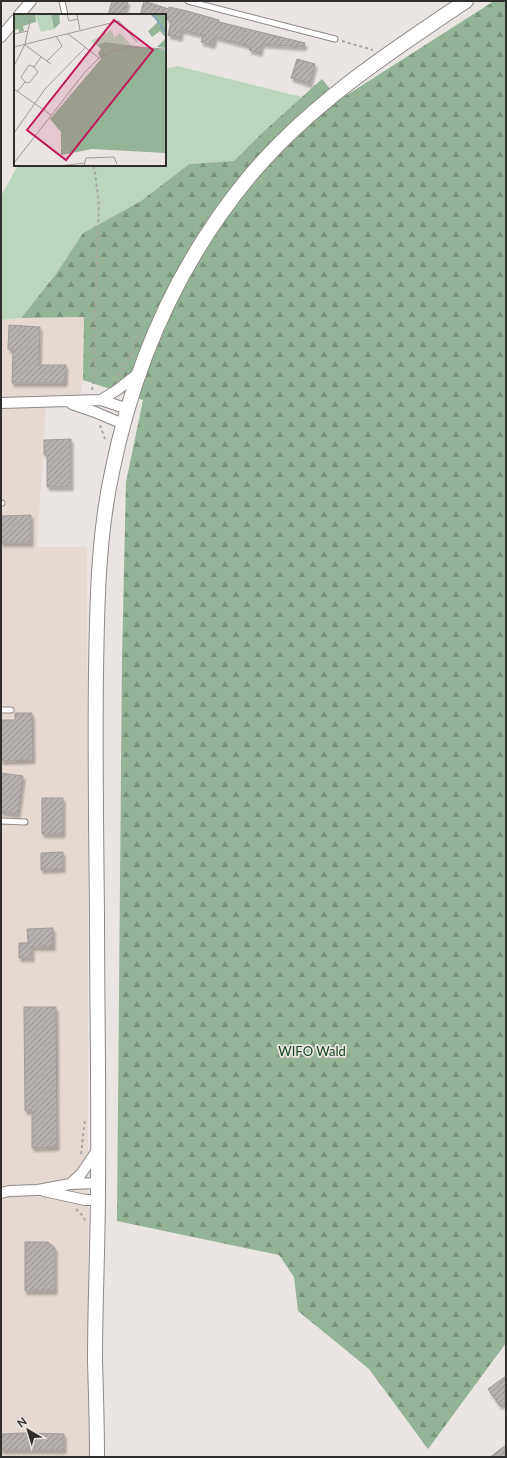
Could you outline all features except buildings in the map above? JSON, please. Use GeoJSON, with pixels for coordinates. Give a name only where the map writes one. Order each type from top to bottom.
{"type":"FeatureCollection","features":[{"type":"Feature","properties":{"kind":"main road"},"geometry":{"type":"LineString","coordinates":[[97,1457],[95,1359],[98,1149],[95,750],[97,608],[102,532],[111,475],[123,424],[140,372],[161,316],[184,272],[214,224],[250,176],[287,137],[328,98],[387,54],[466,1]]}},
{"type":"Feature","properties":{"kind":"street"},"geometry":{"type":"LineString","coordinates":[[20,14],[31,1]]}},
{"type":"Feature","properties":{"kind":"street"},"geometry":{"type":"LineString","coordinates":[[1,37],[14,21]]}},
{"type":"Feature","properties":{"kind":"street"},"geometry":{"type":"LineString","coordinates":[[101,400],[117,390],[140,372]]}},
{"type":"Feature","properties":{"kind":"street"},"geometry":{"type":"LineString","coordinates":[[1,403],[101,400],[128,409]]}},
{"type":"Feature","properties":{"kind":"street"},"geometry":{"type":"LineString","coordinates":[[65,402],[95,412],[123,424]]}},
{"type":"Feature","properties":{"kind":"street"},"geometry":{"type":"LineString","coordinates":[[70,1184],[81,1174],[98,1149]]}},
{"type":"Feature","properties":{"kind":"street"},"geometry":{"type":"LineString","coordinates":[[1,1193],[9,1191],[38,1190],[70,1184],[98,1183]]}},
{"type":"Feature","properties":{"kind":"street"},"geometry":{"type":"LineString","coordinates":[[38,1190],[85,1200],[98,1200]]}},
{"type":"Feature","properties":{"kind":"lane"},"geometry":{"type":"LineString","coordinates":[[62,1],[65,14]]}},
{"type":"Feature","properties":{"kind":"lane"},"geometry":{"type":"LineString","coordinates":[[188,1],[335,39]]}},
{"type":"Feature","properties":{"kind":"lane"},"geometry":{"type":"LineString","coordinates":[[1,710],[11,710]]}},
{"type":"Feature","properties":{"kind":"lane"},"geometry":{"type":"LineString","coordinates":[[1,821],[25,822]]}},
{"type":"Feature","properties":{"kind":"path"},"geometry":{"type":"LineString","coordinates":[[335,39],[387,54]]}},
{"type":"Feature","properties":{"kind":"path"},"geometry":{"type":"LineString","coordinates":[[77,401],[93,390],[95,374],[94,339],[99,205],[93,166]]}},
{"type":"Feature","properties":{"kind":"shaded area"},"geometry":{"type":"Polygon","coordinates":[[[84,317],[83,380],[78,411],[66,406],[46,407],[37,547],[87,547],[89,1457],[1,1457],[1,320],[21,318],[84,317]]]}},
{"type":"Feature","properties":{"kind":"green space","name":"WIFO Wald"},"geometry":{"type":"Polygon","coordinates":[[[494,1],[506,1],[506,1343],[428,1449],[369,1369],[298,1311],[294,1277],[279,1255],[117,1221],[122,657],[126,482],[143,400],[83,380],[84,317],[21,318],[56,274],[83,233],[141,201],[189,164],[234,161],[264,131],[322,79],[339,100],[494,1]]]}},
{"type":"Feature","properties":{"kind":"green space"},"geometry":{"type":"Polygon","coordinates":[[[178,66],[302,97],[264,131],[234,161],[189,164],[141,201],[83,233],[56,274],[21,318],[1,320],[1,196],[17,166],[166,166],[166,69],[178,66]]]}}]}
